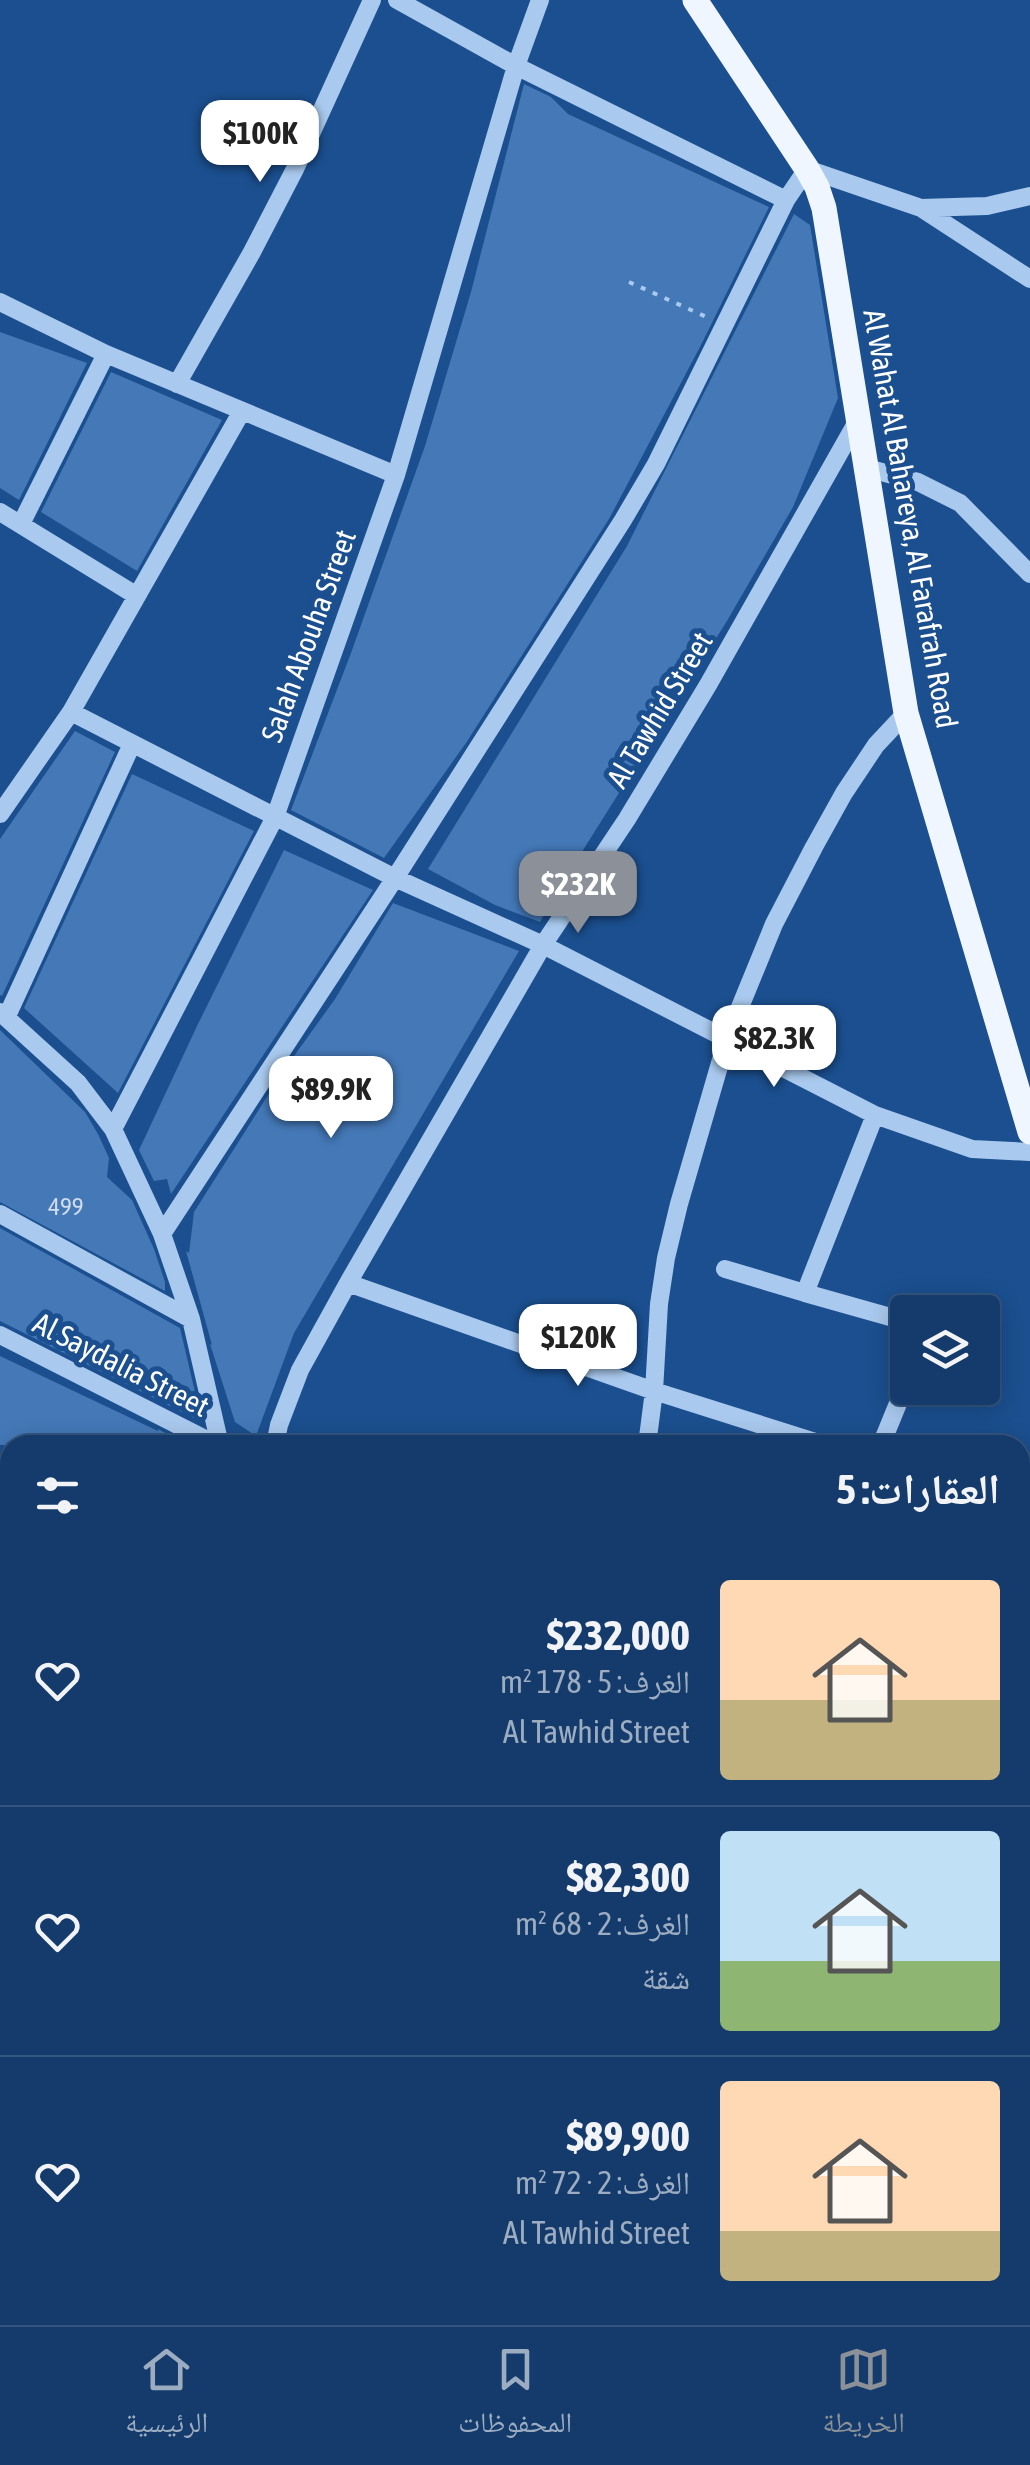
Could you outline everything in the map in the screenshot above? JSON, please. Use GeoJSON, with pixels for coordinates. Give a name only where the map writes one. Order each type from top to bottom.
{"type":"FeatureCollection","features":[{"type":"Feature","properties":{"kind":"main road","name":"Al Wahat Al Bahareya, Al Farafrah Road"},"geometry":{"type":"LineString","coordinates":[[695,0],[807,168],[824,208],[906,713],[1030,1132]]}},
{"type":"Feature","properties":{"kind":"street"},"geometry":{"type":"LineString","coordinates":[[177,384],[295,170],[372,0]]}},
{"type":"Feature","properties":{"kind":"street"},"geometry":{"type":"LineString","coordinates":[[396,0],[516,66],[786,200]]}},
{"type":"Feature","properties":{"kind":"street","name":"Salah Abouha Street"},"geometry":{"type":"LineString","coordinates":[[113,1129],[275,816],[396,475],[516,66],[540,0]]}},
{"type":"Feature","properties":{"kind":"street"},"geometry":{"type":"LineString","coordinates":[[162,1234],[396,878],[623,520],[656,464],[786,200],[807,168],[921,208],[1030,279]]}},
{"type":"Feature","properties":{"kind":"street"},"geometry":{"type":"LineString","coordinates":[[921,208],[987,206],[1030,196]]}},
{"type":"Feature","properties":{"kind":"street"},"geometry":{"type":"LineString","coordinates":[[0,302],[106,354],[396,475]]}},
{"type":"Feature","properties":{"kind":"street"},"geometry":{"type":"LineString","coordinates":[[21,524],[106,354]]}},
{"type":"Feature","properties":{"kind":"street"},"geometry":{"type":"LineString","coordinates":[[0,814],[71,712],[242,411]]}},
{"type":"Feature","properties":{"kind":"street","name":"Al Tawhid Street"},"geometry":{"type":"LineString","coordinates":[[276,1435],[300,1370],[348,1283],[543,945],[708,686],[858,420]]}},
{"type":"Feature","properties":{"kind":"street"},"geometry":{"type":"LineString","coordinates":[[866,468],[918,482],[960,503],[1030,574]]}},
{"type":"Feature","properties":{"kind":"street"},"geometry":{"type":"LineString","coordinates":[[0,512],[137,596]]}},
{"type":"Feature","properties":{"kind":"street"},"geometry":{"type":"LineString","coordinates":[[71,712],[396,878],[543,945],[875,1116],[972,1149],[1030,1152]]}},
{"type":"Feature","properties":{"kind":"street"},"geometry":{"type":"LineString","coordinates":[[648,1435],[666,1258],[727,1039],[774,924],[814,847],[876,746],[906,713]]}},
{"type":"Feature","properties":{"kind":"street"},"geometry":{"type":"LineString","coordinates":[[132,744],[3,1014],[78,1083],[113,1129],[162,1234],[191,1319],[216,1435]]}},
{"type":"Feature","properties":{"kind":"street"},"geometry":{"type":"LineString","coordinates":[[805,1293],[875,1116]]}},
{"type":"Feature","properties":{"kind":"street"},"geometry":{"type":"LineString","coordinates":[[0,1214],[191,1319]]}},
{"type":"Feature","properties":{"kind":"street"},"geometry":{"type":"LineString","coordinates":[[724,1269],[890,1317]]}},
{"type":"Feature","properties":{"kind":"street"},"geometry":{"type":"LineString","coordinates":[[348,1283],[793,1435]]}},
{"type":"Feature","properties":{"kind":"street","name":"Al Saydalia Street"},"geometry":{"type":"LineString","coordinates":[[0,1334],[198,1435]]}},
{"type":"Feature","properties":{"kind":"street"},"geometry":{"type":"LineString","coordinates":[[885,1435],[897,1405]]}},
{"type":"Feature","properties":{"kind":"path"},"geometry":{"type":"LineString","coordinates":[[628,282],[724,326]]}},
{"type":"Feature","properties":{"kind":"building"},"geometry":{"type":"Polygon","coordinates":[[[524,84],[551,97],[568,114],[769,207],[609,519],[466,743],[384,858],[291,810],[425,446],[471,292],[524,84]]]}},
{"type":"Feature","properties":{"kind":"building"},"geometry":{"type":"Polygon","coordinates":[[[794,214],[810,225],[838,398],[793,507],[540,922],[495,905],[428,869],[627,546],[794,214]]]}},
{"type":"Feature","properties":{"kind":"building"},"geometry":{"type":"Polygon","coordinates":[[[0,332],[87,363],[19,500],[0,488],[0,332]]]}},
{"type":"Feature","properties":{"kind":"building"},"geometry":{"type":"Polygon","coordinates":[[[111,372],[222,420],[137,571],[41,512],[111,372]]]}},
{"type":"Feature","properties":{"kind":"building"},"geometry":{"type":"Polygon","coordinates":[[[75,731],[115,752],[2,996],[0,839],[75,731]]]}},
{"type":"Feature","properties":{"kind":"building"},"geometry":{"type":"Polygon","coordinates":[[[132,774],[254,831],[118,1093],[24,1008],[132,774]]]}},
{"type":"Feature","properties":{"kind":"building"},"geometry":{"type":"Polygon","coordinates":[[[284,850],[373,890],[171,1194],[167,1179],[154,1181],[139,1150],[284,850]]]}},
{"type":"Feature","properties":{"kind":"building"},"geometry":{"type":"Polygon","coordinates":[[[393,903],[519,951],[294,1333],[254,1435],[235,1422],[186,1251],[189,1253],[194,1212],[284,1070],[335,999],[393,903]]]}},
{"type":"Feature","properties":{"kind":"building"},"geometry":{"type":"Polygon","coordinates":[[[0,1030],[85,1112],[109,1158],[107,1177],[132,1200],[154,1249],[165,1291],[0,1202],[0,1030]]]}},
{"type":"Feature","properties":{"kind":"building"},"geometry":{"type":"Polygon","coordinates":[[[0,1228],[180,1328],[202,1422],[0,1321],[0,1228]]]}},
{"type":"Feature","properties":{"kind":"building"},"geometry":{"type":"Polygon","coordinates":[[[0,1356],[169,1435],[0,1435],[0,1356]]]}}]}
